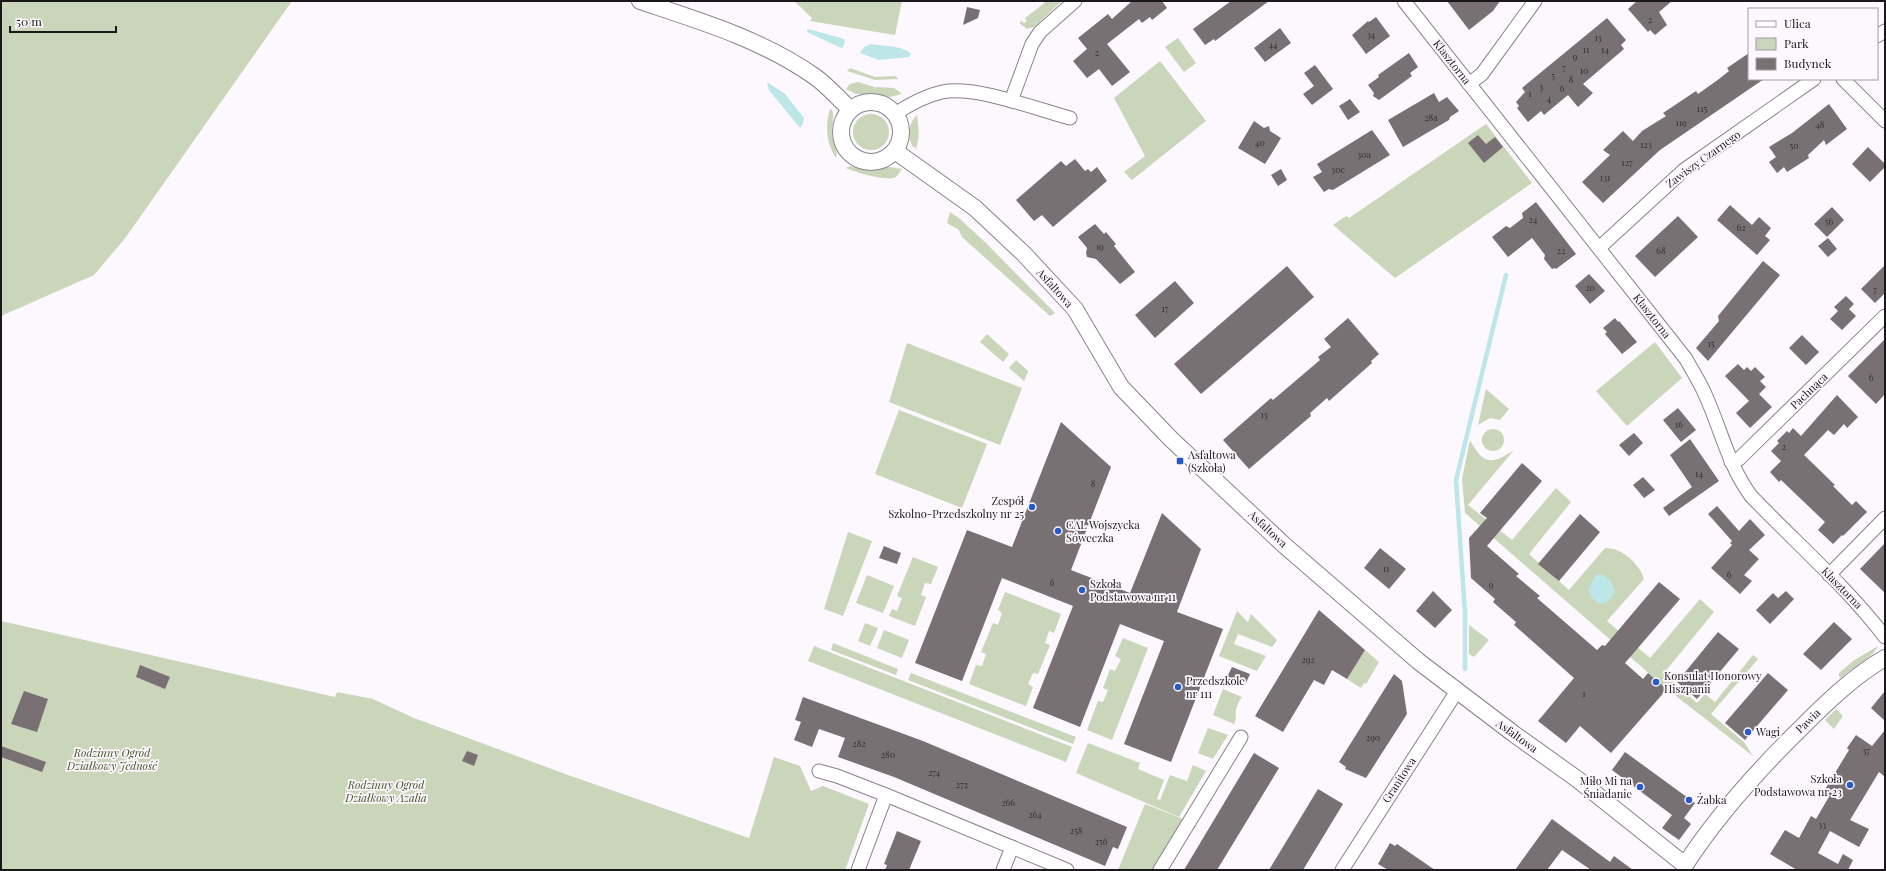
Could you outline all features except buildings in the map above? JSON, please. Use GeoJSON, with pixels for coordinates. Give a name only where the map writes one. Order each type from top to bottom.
{"type":"FeatureCollection","features":[{"type":"Feature","properties":{"kind":"street"},"geometry":{"type":"LineString","coordinates":[[640,1],[735,34],[764,46],[815,77],[850,108]]}},
{"type":"Feature","properties":{"kind":"street"},"geometry":{"type":"LineString","coordinates":[[1011,101],[1032,44],[1040,32],[1075,1]]}},
{"type":"Feature","properties":{"kind":"street","name":"Klasztorna"},"geometry":{"type":"LineString","coordinates":[[1404,1],[1686,360],[1704,392],[1731,462],[1752,496],[1830,575],[1885,637]]}},
{"type":"Feature","properties":{"kind":"street"},"geometry":{"type":"LineString","coordinates":[[1469,84],[1482,74],[1535,1]]}},
{"type":"Feature","properties":{"kind":"street","name":"Zawiszy Czarnego"},"geometry":{"type":"LineString","coordinates":[[1599,248],[1684,170],[1813,80]]}},
{"type":"Feature","properties":{"kind":"street"},"geometry":{"type":"LineString","coordinates":[[1844,80],[1885,121]]}},
{"type":"Feature","properties":{"kind":"street"},"geometry":{"type":"LineString","coordinates":[[895,114],[917,100],[943,92],[967,91],[1011,101],[1070,118]]}},
{"type":"Feature","properties":{"kind":"street"},"geometry":{"type":"LineString","coordinates":[[872,102],[882,104],[890,108],[895,114],[901,127],[901,138],[895,150],[883,160],[864,162],[855,158],[843,144],[840,134],[841,124],[850,108],[862,103],[872,102]]}},
{"type":"Feature","properties":{"kind":"street","name":"Asfaltowa"},"geometry":{"type":"LineString","coordinates":[[895,150],[975,208],[1048,279],[1075,310],[1121,387],[1185,452],[1284,545],[1418,661],[1514,734],[1577,779],[1684,867]]}},
{"type":"Feature","properties":{"kind":"street","name":"Pachnąca"},"geometry":{"type":"LineString","coordinates":[[1731,462],[1740,459],[1885,316]]}},
{"type":"Feature","properties":{"kind":"street"},"geometry":{"type":"LineString","coordinates":[[1830,575],[1885,518]]}},
{"type":"Feature","properties":{"kind":"street","name":"Pawia"},"geometry":{"type":"LineString","coordinates":[[1684,867],[1704,838],[1776,752],[1842,689],[1866,669],[1885,658]]}},
{"type":"Feature","properties":{"kind":"street","name":"Granitowa"},"geometry":{"type":"LineString","coordinates":[[1342,870],[1457,690]]}},
{"type":"Feature","properties":{"kind":"street"},"geometry":{"type":"LineString","coordinates":[[1160,870],[1240,737]]}},
{"type":"Feature","properties":{"kind":"street"},"geometry":{"type":"LineString","coordinates":[[819,771],[837,776],[886,795],[1066,870]]}},
{"type":"Feature","properties":{"kind":"street"},"geometry":{"type":"LineString","coordinates":[[858,870],[886,795]]}},
{"type":"Feature","properties":{"kind":"street"},"geometry":{"type":"LineString","coordinates":[[1003,870],[1012,847]]}},
{"type":"Feature","properties":{"kind":"green space"},"geometry":{"type":"Polygon","coordinates":[[[1,1],[292,1],[126,237],[94,275],[1,316],[1,1]]]}},
{"type":"Feature","properties":{"kind":"green space"},"geometry":{"type":"Polygon","coordinates":[[[794,1],[902,1],[895,35],[810,21],[812,18],[794,1]]]}},
{"type":"Feature","properties":{"kind":"green space"},"geometry":{"type":"Polygon","coordinates":[[[1047,1],[1062,1],[1034,27],[1027,29],[1019,23],[1022,21],[1024,23],[1027,21],[1025,18],[1047,1]]]}},
{"type":"Feature","properties":{"kind":"green space"},"geometry":{"type":"Polygon","coordinates":[[[1178,38],[1196,63],[1184,72],[1165,47],[1178,38]]]}},
{"type":"Feature","properties":{"kind":"green space"},"geometry":{"type":"Polygon","coordinates":[[[1160,61],[1206,121],[1132,180],[1124,172],[1145,156],[1114,98],[1160,61]]]}},
{"type":"Feature","properties":{"kind":"green space"},"geometry":{"type":"Polygon","coordinates":[[[850,68],[875,77],[895,76],[899,79],[875,80],[847,71],[850,68]]]}},
{"type":"Feature","properties":{"kind":"green space"},"geometry":{"type":"Polygon","coordinates":[[[858,82],[875,87],[875,90],[876,87],[894,88],[902,94],[890,97],[876,94],[856,94],[846,89],[850,84],[858,82]]]}},
{"type":"Feature","properties":{"kind":"green space"},"geometry":{"type":"Polygon","coordinates":[[[830,109],[833,113],[832,136],[836,149],[836,158],[830,146],[827,134],[827,122],[830,109]]]}},
{"type":"Feature","properties":{"kind":"green space"},"geometry":{"type":"Polygon","coordinates":[[[871,114],[881,117],[886,122],[889,132],[886,142],[881,147],[871,150],[861,147],[856,142],[853,132],[856,122],[861,117],[871,114]]]}},
{"type":"Feature","properties":{"kind":"green space"},"geometry":{"type":"Polygon","coordinates":[[[917,115],[919,134],[917,134],[919,135],[916,150],[911,143],[909,130],[914,118],[917,115]]]}},
{"type":"Feature","properties":{"kind":"green space"},"geometry":{"type":"Polygon","coordinates":[[[1486,124],[1532,183],[1395,278],[1333,225],[1346,216],[1349,218],[1486,124]]]}},
{"type":"Feature","properties":{"kind":"green space"},"geometry":{"type":"Polygon","coordinates":[[[850,166],[868,170],[870,172],[870,170],[890,167],[902,169],[896,177],[886,178],[863,174],[846,168],[850,166]]]}},
{"type":"Feature","properties":{"kind":"green space"},"geometry":{"type":"Polygon","coordinates":[[[950,212],[985,242],[1055,313],[1050,316],[962,237],[959,230],[947,223],[950,212]]]}},
{"type":"Feature","properties":{"kind":"green space"},"geometry":{"type":"Polygon","coordinates":[[[987,334],[1009,354],[1003,362],[980,342],[987,334]]]}},
{"type":"Feature","properties":{"kind":"green space"},"geometry":{"type":"Polygon","coordinates":[[[1655,342],[1682,378],[1627,426],[1596,391],[1655,342]]]}},
{"type":"Feature","properties":{"kind":"green space"},"geometry":{"type":"Polygon","coordinates":[[[907,343],[1022,388],[1000,445],[889,402],[907,343]]]}},
{"type":"Feature","properties":{"kind":"green space"},"geometry":{"type":"Polygon","coordinates":[[[1016,360],[1028,371],[1024,381],[1009,368],[1016,360]]]}},
{"type":"Feature","properties":{"kind":"green space"},"geometry":{"type":"Polygon","coordinates":[[[1486,389],[1509,409],[1500,420],[1490,418],[1478,425],[1486,389]]]}},
{"type":"Feature","properties":{"kind":"green space"},"geometry":{"type":"Polygon","coordinates":[[[899,410],[987,444],[962,508],[875,474],[899,410]]]}},
{"type":"Feature","properties":{"kind":"green space"},"geometry":{"type":"Polygon","coordinates":[[[1493,429],[1497,430],[1503,436],[1503,444],[1497,450],[1493,451],[1489,450],[1483,444],[1482,440],[1483,436],[1489,430],[1493,429]]]}},
{"type":"Feature","properties":{"kind":"green space"},"geometry":{"type":"Polygon","coordinates":[[[1470,440],[1479,454],[1489,460],[1500,458],[1514,450],[1468,505],[1512,540],[1556,488],[1571,502],[1529,554],[1569,590],[1605,548],[1617,550],[1634,562],[1642,573],[1644,579],[1607,621],[1650,658],[1700,599],[1714,612],[1664,673],[1697,703],[1705,694],[1715,702],[1753,655],[1758,659],[1711,714],[1744,742],[1753,756],[1667,689],[1465,513],[1462,479],[1470,440]]]}},
{"type":"Feature","properties":{"kind":"green space"},"geometry":{"type":"Polygon","coordinates":[[[848,532],[872,541],[843,616],[824,609],[848,532]]]}},
{"type":"Feature","properties":{"kind":"green space"},"geometry":{"type":"Polygon","coordinates":[[[913,557],[938,567],[931,584],[925,583],[921,595],[926,597],[915,626],[889,616],[892,609],[897,611],[902,598],[897,596],[913,557]]]}},
{"type":"Feature","properties":{"kind":"green space"},"geometry":{"type":"Polygon","coordinates":[[[867,575],[894,586],[883,613],[856,603],[867,575]]]}},
{"type":"Feature","properties":{"kind":"green space"},"geometry":{"type":"Polygon","coordinates":[[[1005,592],[1061,614],[1054,633],[1049,631],[1045,643],[1050,645],[1038,674],[1033,673],[1028,684],[1033,687],[1026,706],[969,684],[976,665],[982,666],[986,654],[981,652],[993,623],[998,625],[1002,613],[998,610],[1005,592]]]}},
{"type":"Feature","properties":{"kind":"green space"},"geometry":{"type":"Polygon","coordinates":[[[1237,611],[1248,622],[1251,614],[1277,640],[1272,647],[1238,634],[1234,644],[1266,656],[1257,671],[1219,656],[1237,611]]]}},
{"type":"Feature","properties":{"kind":"green space"},"geometry":{"type":"Polygon","coordinates":[[[1,621],[335,697],[337,692],[373,699],[414,718],[568,775],[749,838],[774,757],[800,766],[811,791],[823,786],[869,804],[845,870],[1,870],[1,621]]]}},
{"type":"Feature","properties":{"kind":"green space"},"geometry":{"type":"Polygon","coordinates":[[[865,623],[878,628],[870,646],[858,641],[865,623]]]}},
{"type":"Feature","properties":{"kind":"green space"},"geometry":{"type":"Polygon","coordinates":[[[1469,625],[1489,640],[1474,657],[1469,654],[1469,625]]]}},
{"type":"Feature","properties":{"kind":"green space"},"geometry":{"type":"Polygon","coordinates":[[[884,630],[909,640],[902,658],[877,648],[884,630]]]}},
{"type":"Feature","properties":{"kind":"green space"},"geometry":{"type":"Polygon","coordinates":[[[1123,638],[1148,648],[1112,740],[1087,730],[1098,701],[1103,702],[1108,690],[1103,688],[1110,669],[1115,671],[1121,659],[1115,656],[1123,638]]]}},
{"type":"Feature","properties":{"kind":"green space"},"geometry":{"type":"Polygon","coordinates":[[[833,643],[898,669],[896,675],[831,650],[833,643]]]}},
{"type":"Feature","properties":{"kind":"green space"},"geometry":{"type":"Polygon","coordinates":[[[814,646],[1072,747],[1066,762],[808,661],[814,646]]]}},
{"type":"Feature","properties":{"kind":"green space"},"geometry":{"type":"Polygon","coordinates":[[[1878,646],[1867,659],[1841,678],[1839,676],[1839,673],[1853,661],[1878,646]]]}},
{"type":"Feature","properties":{"kind":"green space"},"geometry":{"type":"Polygon","coordinates":[[[1365,650],[1379,662],[1366,684],[1364,683],[1361,688],[1347,679],[1365,650]]]}},
{"type":"Feature","properties":{"kind":"green space"},"geometry":{"type":"Polygon","coordinates":[[[911,673],[1076,737],[1073,744],[908,680],[911,673]]]}},
{"type":"Feature","properties":{"kind":"green space"},"geometry":{"type":"Polygon","coordinates":[[[1223,689],[1242,697],[1237,706],[1234,724],[1213,715],[1223,689]]]}},
{"type":"Feature","properties":{"kind":"green space"},"geometry":{"type":"Polygon","coordinates":[[[1836,709],[1843,716],[1834,729],[1825,720],[1836,709]]]}},
{"type":"Feature","properties":{"kind":"green space"},"geometry":{"type":"Polygon","coordinates":[[[1208,728],[1228,735],[1213,759],[1198,753],[1208,728]]]}},
{"type":"Feature","properties":{"kind":"green space"},"geometry":{"type":"Polygon","coordinates":[[[1088,743],[1140,763],[1138,769],[1164,780],[1157,799],[1160,800],[1170,775],[1187,781],[1193,765],[1206,771],[1179,817],[1076,773],[1088,743]]]}},
{"type":"Feature","properties":{"kind":"green space"},"geometry":{"type":"Polygon","coordinates":[[[1145,804],[1183,819],[1153,870],[1118,870],[1145,804]]]}},
{"type":"Feature","properties":{"kind":"water"},"geometry":{"type":"Polygon","coordinates":[[[809,29],[844,39],[845,43],[842,48],[839,47],[807,32],[809,29]]]}},
{"type":"Feature","properties":{"kind":"water"},"geometry":{"type":"Polygon","coordinates":[[[871,44],[898,47],[911,54],[909,57],[879,60],[860,53],[864,47],[871,44]]]}},
{"type":"Feature","properties":{"kind":"water"},"geometry":{"type":"Polygon","coordinates":[[[767,82],[785,94],[804,118],[800,128],[769,90],[767,82]]]}},
{"type":"Feature","properties":{"kind":"water"},"geometry":{"type":"Polygon","coordinates":[[[1602,574],[1611,581],[1615,592],[1608,601],[1600,603],[1593,599],[1588,589],[1596,575],[1602,574]]]}},
{"type":"Feature","properties":{"kind":"waterway"},"geometry":{"type":"LineString","coordinates":[[1465,669],[1465,613],[1456,480],[1506,275]]}},
{"type":"Feature","properties":{"kind":"place","name":"Asfaltowa (Szkoła)"},"geometry":{"type":"Point","coordinates":[1180,461]}},
{"type":"Feature","properties":{"kind":"place","name":"Zespół Szkolno-Przedszkolny nr 25"},"geometry":{"type":"Point","coordinates":[1032,507]}},
{"type":"Feature","properties":{"kind":"place","name":"CAL Wojszycka Sóweczka"},"geometry":{"type":"Point","coordinates":[1058,531]}},
{"type":"Feature","properties":{"kind":"place","name":"Szkoła Podstawowa nr 11"},"geometry":{"type":"Point","coordinates":[1082,590]}},
{"type":"Feature","properties":{"kind":"place","name":"Konsulat Honorowy Hiszpanii"},"geometry":{"type":"Point","coordinates":[1656,682]}},
{"type":"Feature","properties":{"kind":"place","name":"Przedszkole nr 111"},"geometry":{"type":"Point","coordinates":[1178,687]}},
{"type":"Feature","properties":{"kind":"place","name":"Wagi"},"geometry":{"type":"Point","coordinates":[1748,732]}},
{"type":"Feature","properties":{"kind":"place","name":"Szkoła Podstawowa nr 23"},"geometry":{"type":"Point","coordinates":[1850,785]}},
{"type":"Feature","properties":{"kind":"place","name":"Miło Mi na Śniadanie"},"geometry":{"type":"Point","coordinates":[1640,787]}},
{"type":"Feature","properties":{"kind":"place","name":"Żabka"},"geometry":{"type":"Point","coordinates":[1689,800]}},
{"type":"Feature","properties":{"kind":"park label","name":"Rodzinny Ogród Działkowy Jedność"},"geometry":{"type":"Point","coordinates":[112,759]}},
{"type":"Feature","properties":{"kind":"park label","name":"Rodzinny Ogród Działkowy Azalia"},"geometry":{"type":"Point","coordinates":[386,791]}}]}
